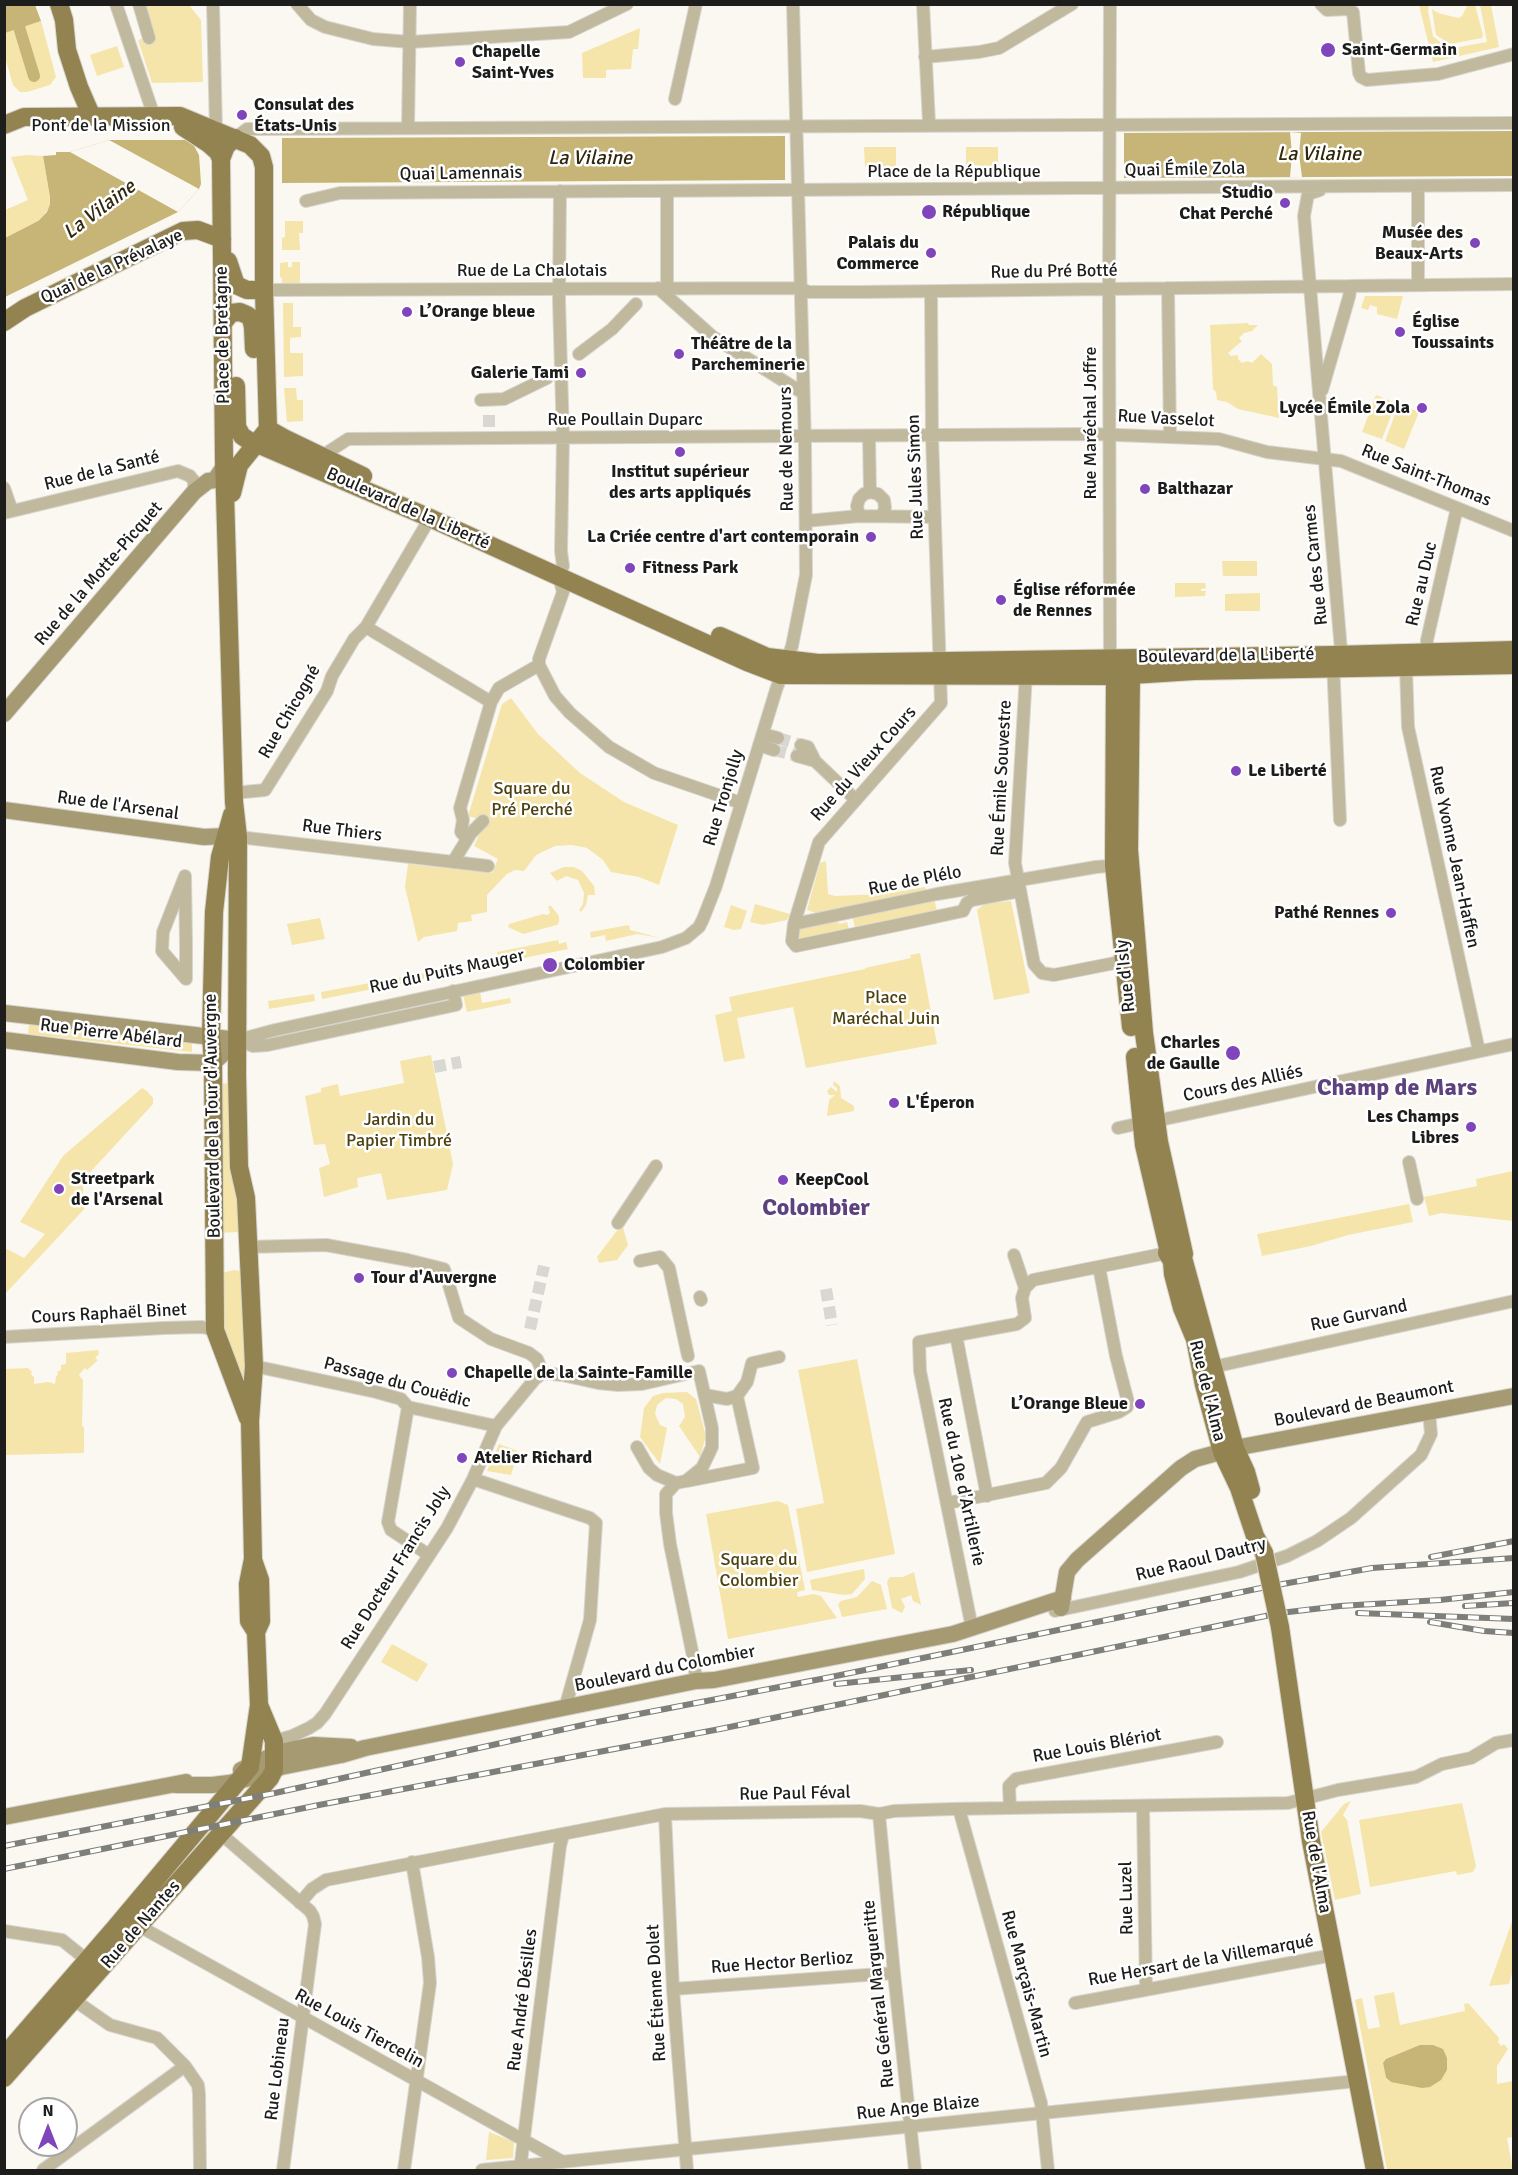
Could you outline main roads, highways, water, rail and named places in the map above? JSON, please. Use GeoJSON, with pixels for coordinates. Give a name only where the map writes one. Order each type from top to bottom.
{"type":"FeatureCollection","features":[{"type":"Feature","properties":{"kind":"main road"},"geometry":{"type":"LineString","coordinates":[[59,4],[64,20],[67,51],[92,117]]}},
{"type":"Feature","properties":{"kind":"main road","name":"Pont de la Mission"},"geometry":{"type":"LineString","coordinates":[[4,126],[24,117],[180,116],[235,138]]}},
{"type":"Feature","properties":{"kind":"main road","name":"Pont de la Mission"},"geometry":{"type":"LineString","coordinates":[[4,126],[178,125],[188,128],[199,136],[218,152],[221,159]]}},
{"type":"Feature","properties":{"kind":"main road"},"geometry":{"type":"LineString","coordinates":[[221,159],[226,146],[235,138],[250,145],[261,156],[264,167],[264,290],[268,422],[257,443],[248,440],[238,431],[235,363],[224,346]]}},
{"type":"Feature","properties":{"kind":"main road","name":"Place de Bretagne"},"geometry":{"type":"LineString","coordinates":[[221,159],[225,465]]}},
{"type":"Feature","properties":{"kind":"main road","name":"Quai de la Prévalaye"},"geometry":{"type":"LineString","coordinates":[[4,322],[25,308],[183,231],[198,230],[222,239]]}},
{"type":"Feature","properties":{"kind":"main road"},"geometry":{"type":"LineString","coordinates":[[222,239],[236,285],[247,290],[264,290]]}},
{"type":"Feature","properties":{"kind":"main road"},"geometry":{"type":"LineString","coordinates":[[224,323],[231,313],[240,312],[251,318],[255,399],[268,422]]}},
{"type":"Feature","properties":{"kind":"main road","name":"Boulevard de la Liberté"},"geometry":{"type":"LineString","coordinates":[[268,422],[284,438],[561,572]]}},
{"type":"Feature","properties":{"kind":"main road","name":"Boulevard de la Liberté"},"geometry":{"type":"LineString","coordinates":[[257,443],[430,518],[767,657],[784,668],[818,663],[1026,674],[1119,669],[1211,656],[1338,662],[1406,668],[1427,659],[1514,665]]}},
{"type":"Feature","properties":{"kind":"main road","name":"Boulevard de la Tour d'Auvergne"},"geometry":{"type":"LineString","coordinates":[[227,524],[236,470],[257,443]]}},
{"type":"Feature","properties":{"kind":"main road","name":"Boulevard de la Tour d'Auvergne"},"geometry":{"type":"LineString","coordinates":[[225,465],[234,800],[232,836],[239,1167],[246,1198],[254,1366],[250,1421],[253,1559],[248,1584],[248,1599],[249,1622],[256,1632],[259,1705],[250,1767]]}},
{"type":"Feature","properties":{"kind":"main road","name":"Rue de la Motte-Picquet"},"geometry":{"type":"LineString","coordinates":[[4,714],[194,492],[208,481],[215,480],[225,465]]}},
{"type":"Feature","properties":{"kind":"main road","name":"Boulevard de la Liberté"},"geometry":{"type":"LineString","coordinates":[[940,668],[1194,671],[1427,659],[1514,650]]}},
{"type":"Feature","properties":{"kind":"main road","name":"Rue d'Isly"},"geometry":{"type":"LineString","coordinates":[[1119,669],[1125,961],[1146,1123]]}},
{"type":"Feature","properties":{"kind":"main road","name":"Rue de l'Arsenal"},"geometry":{"type":"LineString","coordinates":[[4,810],[204,837],[232,836]]}},
{"type":"Feature","properties":{"kind":"main road","name":"Boulevard de la Tour d'Auvergne"},"geometry":{"type":"LineString","coordinates":[[232,836],[220,857],[214,912],[211,1036],[215,1330],[250,1421]]}},
{"type":"Feature","properties":{"kind":"main road","name":"Rue d'Isly"},"geometry":{"type":"LineString","coordinates":[[1122,864],[1144,1033],[1146,1123]]}},
{"type":"Feature","properties":{"kind":"main road"},"geometry":{"type":"LineString","coordinates":[[11,1041],[13,1014]]}},
{"type":"Feature","properties":{"kind":"main road","name":"Rue Pierre Abélard"},"geometry":{"type":"LineString","coordinates":[[13,1014],[211,1036]]}},
{"type":"Feature","properties":{"kind":"main road","name":"Rue du Puits Mauger"},"geometry":{"type":"LineString","coordinates":[[211,1036],[238,1040]]}},
{"type":"Feature","properties":{"kind":"main road","name":"Rue du Puits Mauger"},"geometry":{"type":"LineString","coordinates":[[213,1064],[238,1040]]}},
{"type":"Feature","properties":{"kind":"main road","name":"Rue Pierre Abélard"},"geometry":{"type":"LineString","coordinates":[[11,1041],[178,1062],[213,1064]]}},
{"type":"Feature","properties":{"kind":"main road","name":"Rue de l'Alma"},"geometry":{"type":"LineString","coordinates":[[1146,1123],[1144,1145],[1174,1253],[1213,1367],[1229,1450]]}},
{"type":"Feature","properties":{"kind":"main road","name":"Rue de l'Alma"},"geometry":{"type":"LineString","coordinates":[[1174,1253],[1173,1274],[1182,1308],[1196,1339],[1204,1385],[1229,1450],[1246,1472],[1264,1539],[1264,1553],[1280,1627],[1311,1841],[1375,2170]]}},
{"type":"Feature","properties":{"kind":"main road","name":"Boulevard de Beaumont"},"geometry":{"type":"LineString","coordinates":[[1229,1450],[1514,1396]]}},
{"type":"Feature","properties":{"kind":"main road","name":"Boulevard du Colombier"},"geometry":{"type":"LineString","coordinates":[[274,1755],[291,1764],[341,1755],[365,1748],[696,1681],[726,1678],[953,1634],[1014,1612],[1046,1604],[1059,1605],[1067,1572],[1077,1560],[1188,1462],[1229,1450]]}},
{"type":"Feature","properties":{"kind":"main road","name":"Boulevard de la Tour d'Auvergne"},"geometry":{"type":"LineString","coordinates":[[259,1705],[274,1755]]}},
{"type":"Feature","properties":{"kind":"main road","name":"Boulevard du Colombier"},"geometry":{"type":"LineString","coordinates":[[274,1755],[313,1745],[365,1748]]}},
{"type":"Feature","properties":{"kind":"main road"},"geometry":{"type":"LineString","coordinates":[[4,1817],[176,1785],[250,1767],[274,1755]]}},
{"type":"Feature","properties":{"kind":"main road"},"geometry":{"type":"LineString","coordinates":[[176,1785],[212,1785],[237,1781],[274,1755]]}},
{"type":"Feature","properties":{"kind":"main road","name":"Rue de Nantes"},"geometry":{"type":"LineString","coordinates":[[4,2078],[267,1783],[274,1755]]}},
{"type":"Feature","properties":{"kind":"main road","name":"Rue de Nantes"},"geometry":{"type":"LineString","coordinates":[[4,2056],[250,1767]]}},
{"type":"Feature","properties":{"kind":"main road"},"geometry":{"type":"LineString","coordinates":[[194,1784],[206,1791],[215,1808]]}},
{"type":"Feature","properties":{"kind":"water"},"geometry":{"type":"Polygon","coordinates":[[[5,4],[35,5],[41,21],[5,33],[5,4]]]}},
{"type":"Feature","properties":{"kind":"water","name":"La Vilaine"},"geometry":{"type":"Polygon","coordinates":[[[1513,131],[1513,176],[1124,178],[1124,133],[1513,131]]]}},
{"type":"Feature","properties":{"kind":"water","name":"La Vilaine"},"geometry":{"type":"Polygon","coordinates":[[[785,136],[785,180],[282,183],[282,138],[785,136]]]}},
{"type":"Feature","properties":{"kind":"water","name":"La Vilaine"},"geometry":{"type":"Polygon","coordinates":[[[109,140],[188,140],[199,155],[201,184],[199,189],[178,212],[5,297],[5,238],[38,221],[47,212],[50,204],[43,156],[56,155],[56,152],[70,152],[109,140]]]}},
{"type":"Feature","properties":{"kind":"water"},"geometry":{"type":"Polygon","coordinates":[[[1420,2045],[1433,2045],[1443,2049],[1447,2058],[1447,2070],[1441,2080],[1430,2087],[1422,2088],[1391,2082],[1386,2078],[1383,2063],[1386,2059],[1420,2045]]]}},
{"type":"Feature","properties":{"kind":"waterway"},"geometry":{"type":"LineString","coordinates":[[12,4],[34,76]]}},
{"type":"Feature","properties":{"kind":"tunnel"},"geometry":{"type":"LineString","coordinates":[[489,410],[489,427]]}},
{"type":"Feature","properties":{"kind":"tunnel"},"geometry":{"type":"LineString","coordinates":[[778,738],[801,745]]}},
{"type":"Feature","properties":{"kind":"tunnel"},"geometry":{"type":"LineString","coordinates":[[774,750],[797,756]]}},
{"type":"Feature","properties":{"kind":"tunnel"},"geometry":{"type":"LineString","coordinates":[[434,1067],[461,1062]]}},
{"type":"Feature","properties":{"kind":"tunnel"},"geometry":{"type":"LineString","coordinates":[[530,1329],[544,1266]]}},
{"type":"Feature","properties":{"kind":"tunnel"},"geometry":{"type":"LineString","coordinates":[[826,1289],[832,1325]]}},
{"type":"Feature","properties":{"kind":"railway"},"geometry":{"type":"LineString","coordinates":[[1431,1557],[1514,1541]]}},
{"type":"Feature","properties":{"kind":"railway"},"geometry":{"type":"LineString","coordinates":[[4,1846],[275,1793],[592,1723],[826,1678],[1266,1587],[1372,1568],[1514,1558]]}},
{"type":"Feature","properties":{"kind":"railway"},"geometry":{"type":"LineString","coordinates":[[4,1869],[319,1805],[720,1729],[1280,1613],[1514,1592]]}},
{"type":"Feature","properties":{"kind":"railway"},"geometry":{"type":"LineString","coordinates":[[1465,1606],[1514,1603]]}},
{"type":"Feature","properties":{"kind":"railway"},"geometry":{"type":"LineString","coordinates":[[1358,1613],[1514,1619]]}},
{"type":"Feature","properties":{"kind":"railway"},"geometry":{"type":"LineString","coordinates":[[1430,1622],[1484,1631],[1514,1633]]}},
{"type":"Feature","properties":{"kind":"railway"},"geometry":{"type":"LineString","coordinates":[[836,1684],[971,1670]]}},
{"type":"Feature","properties":{"kind":"place","name":"Saint-Germain"},"geometry":{"type":"Point","coordinates":[1328,50]}},
{"type":"Feature","properties":{"kind":"place","name":"Chapelle Saint-Yves"},"geometry":{"type":"Point","coordinates":[460,62]}},
{"type":"Feature","properties":{"kind":"place","name":"Consulat des États-Unis"},"geometry":{"type":"Point","coordinates":[242,115]}},
{"type":"Feature","properties":{"kind":"place","name":"Studio Chat Perché"},"geometry":{"type":"Point","coordinates":[1285,203]}},
{"type":"Feature","properties":{"kind":"place","name":"République"},"geometry":{"type":"Point","coordinates":[929,212]}},
{"type":"Feature","properties":{"kind":"place","name":"Musée des Beaux-Arts"},"geometry":{"type":"Point","coordinates":[1475,243]}},
{"type":"Feature","properties":{"kind":"place","name":"Palais du Commerce"},"geometry":{"type":"Point","coordinates":[931,253]}},
{"type":"Feature","properties":{"kind":"place","name":"L’Orange bleue"},"geometry":{"type":"Point","coordinates":[407,312]}},
{"type":"Feature","properties":{"kind":"place","name":"Église Toussaints"},"geometry":{"type":"Point","coordinates":[1400,332]}},
{"type":"Feature","properties":{"kind":"place","name":"Théâtre de la Parcheminerie"},"geometry":{"type":"Point","coordinates":[679,354]}},
{"type":"Feature","properties":{"kind":"place","name":"Galerie Tami"},"geometry":{"type":"Point","coordinates":[581,373]}},
{"type":"Feature","properties":{"kind":"place","name":"Lycée Émile Zola"},"geometry":{"type":"Point","coordinates":[1422,408]}},
{"type":"Feature","properties":{"kind":"place","name":"Institut supérieur des arts appliqués"},"geometry":{"type":"Point","coordinates":[680,452]}},
{"type":"Feature","properties":{"kind":"place","name":"Balthazar"},"geometry":{"type":"Point","coordinates":[1145,489]}},
{"type":"Feature","properties":{"kind":"place","name":"La Criée centre d'art contemporain"},"geometry":{"type":"Point","coordinates":[871,537]}},
{"type":"Feature","properties":{"kind":"place","name":"Fitness Park"},"geometry":{"type":"Point","coordinates":[630,568]}},
{"type":"Feature","properties":{"kind":"place","name":"Église réformée de Rennes"},"geometry":{"type":"Point","coordinates":[1001,600]}},
{"type":"Feature","properties":{"kind":"place","name":"Le Liberté"},"geometry":{"type":"Point","coordinates":[1236,771]}},
{"type":"Feature","properties":{"kind":"place","name":"Pathé Rennes"},"geometry":{"type":"Point","coordinates":[1391,913]}},
{"type":"Feature","properties":{"kind":"place","name":"Colombier"},"geometry":{"type":"Point","coordinates":[550,965]}},
{"type":"Feature","properties":{"kind":"place","name":"Charles de Gaulle"},"geometry":{"type":"Point","coordinates":[1233,1053]}},
{"type":"Feature","properties":{"kind":"place","name":"L'Éperon"},"geometry":{"type":"Point","coordinates":[894,1103]}},
{"type":"Feature","properties":{"kind":"place","name":"Les Champs Libres"},"geometry":{"type":"Point","coordinates":[1471,1127]}},
{"type":"Feature","properties":{"kind":"place","name":"KeepCool"},"geometry":{"type":"Point","coordinates":[783,1180]}},
{"type":"Feature","properties":{"kind":"place","name":"Streetpark de l'Arsenal"},"geometry":{"type":"Point","coordinates":[59,1189]}},
{"type":"Feature","properties":{"kind":"place","name":"Tour d'Auvergne"},"geometry":{"type":"Point","coordinates":[359,1278]}},
{"type":"Feature","properties":{"kind":"place","name":"Chapelle de la Sainte-Famille"},"geometry":{"type":"Point","coordinates":[452,1373]}},
{"type":"Feature","properties":{"kind":"place","name":"L’Orange Bleue"},"geometry":{"type":"Point","coordinates":[1140,1404]}},
{"type":"Feature","properties":{"kind":"place","name":"Atelier Richard"},"geometry":{"type":"Point","coordinates":[462,1458]}},
{"type":"Feature","properties":{"kind":"district","name":"Champ de Mars"},"geometry":{"type":"Point","coordinates":[1397,1089]}},
{"type":"Feature","properties":{"kind":"district","name":"Colombier"},"geometry":{"type":"Point","coordinates":[816,1209]}},
{"type":"Feature","properties":{"kind":"park label","name":"Square du Pré Perché"},"geometry":{"type":"Point","coordinates":[532,799]}},
{"type":"Feature","properties":{"kind":"park label","name":"Place Maréchal Juin"},"geometry":{"type":"Point","coordinates":[886,1008]}},
{"type":"Feature","properties":{"kind":"park label","name":"Jardin du Papier Timbré"},"geometry":{"type":"Point","coordinates":[399,1130]}},
{"type":"Feature","properties":{"kind":"park label","name":"Square du Colombier"},"geometry":{"type":"Point","coordinates":[759,1570]}}]}
